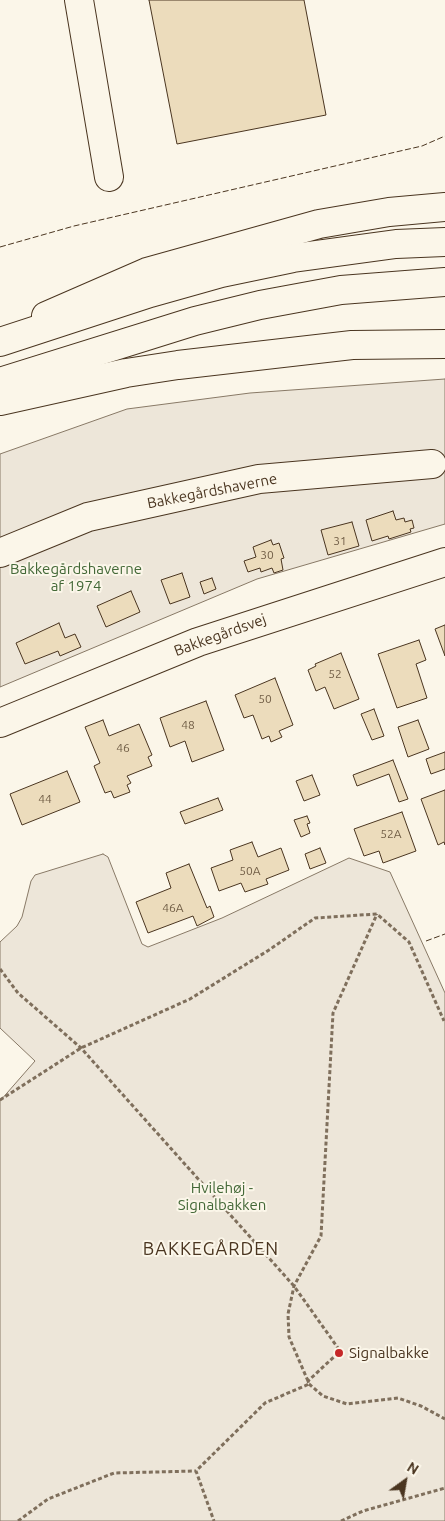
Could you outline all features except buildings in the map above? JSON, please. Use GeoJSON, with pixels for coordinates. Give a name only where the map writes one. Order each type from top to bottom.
{"type":"FeatureCollection","features":[{"type":"Feature","properties":{"kind":"main road"},"geometry":{"type":"LineString","coordinates":[[79,0],[109,177]]}},
{"type":"Feature","properties":{"kind":"main road"},"geometry":{"type":"LineString","coordinates":[[0,337],[147,272],[319,224],[389,212],[445,206]]}},
{"type":"Feature","properties":{"kind":"main road"},"geometry":{"type":"LineString","coordinates":[[0,342],[150,293],[221,273],[302,257],[396,244],[445,242]]}},
{"type":"Feature","properties":{"kind":"main road"},"geometry":{"type":"LineString","coordinates":[[0,382],[195,321],[260,305],[341,290],[445,282]]}},
{"type":"Feature","properties":{"kind":"main road"},"geometry":{"type":"LineString","coordinates":[[0,401],[126,373],[187,364],[352,345],[445,344]]}},
{"type":"Feature","properties":{"kind":"main road","name":"Bakkegårdshaverne"},"geometry":{"type":"LineString","coordinates":[[0,553],[88,517],[259,478],[432,464]]}},
{"type":"Feature","properties":{"kind":"main road","name":"Bakkegårdsvej"},"geometry":{"type":"LineString","coordinates":[[0,723],[198,642],[445,562]]}},
{"type":"Feature","properties":{"kind":"path"},"geometry":{"type":"LineString","coordinates":[[377,914],[333,1014],[321,1236],[294,1286],[288,1314],[289,1337],[309,1383],[323,1396],[347,1404],[398,1398],[421,1406],[445,1419]]}},
{"type":"Feature","properties":{"kind":"path"},"geometry":{"type":"LineString","coordinates":[[0,1100],[81,1048],[190,999],[269,950],[315,918],[377,914],[409,942],[444,1021]]}},
{"type":"Feature","properties":{"kind":"path"},"geometry":{"type":"LineString","coordinates":[[0,969],[18,993],[81,1048],[294,1286],[338,1348],[337,1354],[309,1383],[264,1403],[196,1471],[114,1473],[48,1500],[18,1521]]}},
{"type":"Feature","properties":{"kind":"path"},"geometry":{"type":"LineString","coordinates":[[196,1471],[214,1521]]}},
{"type":"Feature","properties":{"kind":"path"},"geometry":{"type":"LineString","coordinates":[[341,1521],[363,1511],[445,1488]]}},
{"type":"Feature","properties":{"kind":"green space","name":"Bakkegårdshaverne af 1974"},"geometry":{"type":"Polygon","coordinates":[[[445,379],[445,524],[257,579],[0,687],[0,454],[127,409],[250,393],[445,379]]]}},
{"type":"Feature","properties":{"kind":"green space","name":"Hvilehøj - Signalbakken"},"geometry":{"type":"Polygon","coordinates":[[[103,854],[108,857],[142,944],[148,947],[222,918],[349,858],[390,872],[445,993],[445,1521],[0,1521],[0,1101],[35,1061],[0,1028],[0,942],[17,926],[22,917],[31,881],[35,875],[103,854]]]}},
{"type":"Feature","properties":{"kind":"fence"},"geometry":{"type":"LineString","coordinates":[[0,247],[74,226],[422,146],[445,136]]}},
{"type":"Feature","properties":{"kind":"fence"},"geometry":{"type":"LineString","coordinates":[[426,941],[445,934]]}},
{"type":"Feature","properties":{"kind":"place","name":"Signalbakke"},"geometry":{"type":"Point","coordinates":[339,1353]}},
{"type":"Feature","properties":{"kind":"district","name":"BAKKEGÅRDEN"},"geometry":{"type":"Point","coordinates":[211,1249]}}]}
